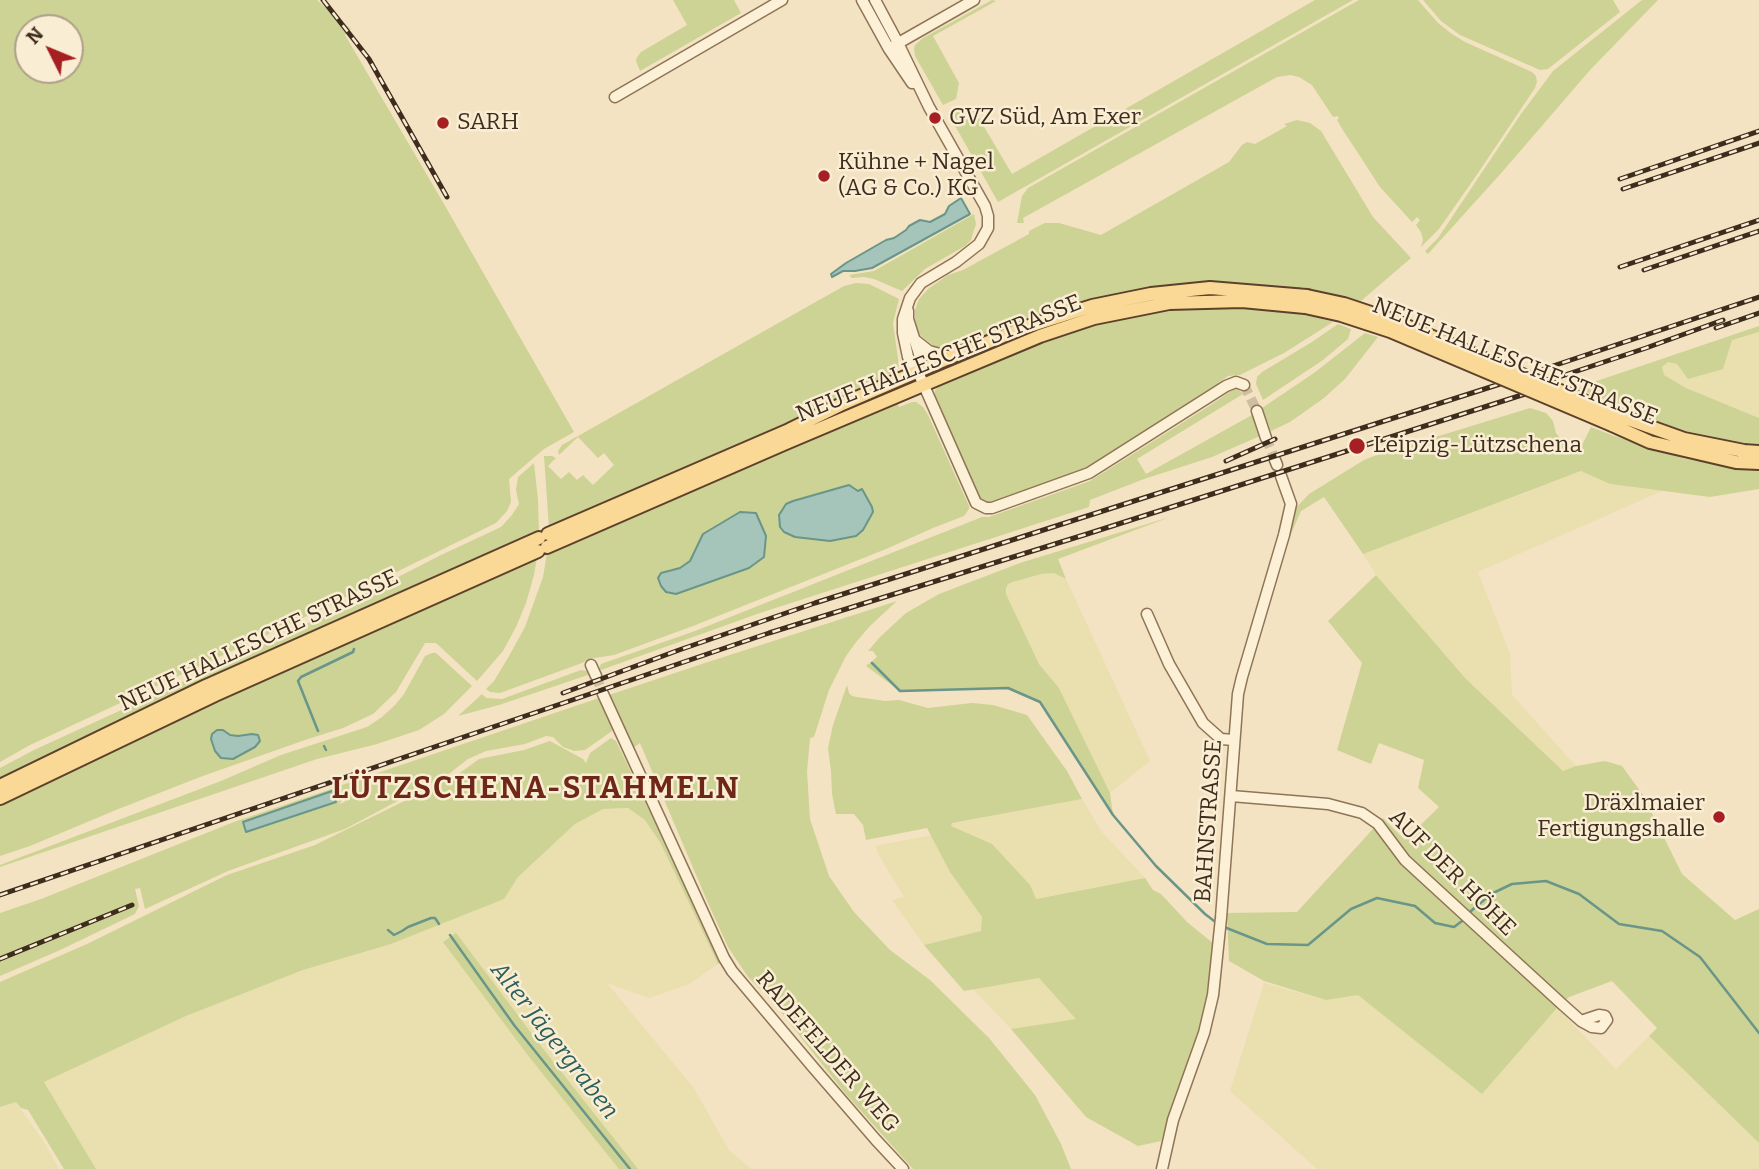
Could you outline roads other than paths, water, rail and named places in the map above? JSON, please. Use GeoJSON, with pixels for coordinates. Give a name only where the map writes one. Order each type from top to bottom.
{"type":"FeatureCollection","features":[{"type":"Feature","properties":{"kind":"main road","name":"NEUE HALLESCHE STRASSE"},"geometry":{"type":"LineString","coordinates":[[0,798],[215,695],[951,357],[1026,327],[1092,306],[1151,294],[1210,288],[1344,304],[1395,321],[1615,420],[1650,442],[1736,462],[1759,463]]}},
{"type":"Feature","properties":{"kind":"main road","name":"NEUE HALLESCHE STRASSE"},"geometry":{"type":"LineString","coordinates":[[0,786],[206,686],[1040,336],[1094,318],[1169,303],[1306,301]]}},
{"type":"Feature","properties":{"kind":"main road","name":"NEUE HALLESCHE STRASSE"},"geometry":{"type":"LineString","coordinates":[[1615,420],[1684,439],[1759,452]]}},
{"type":"Feature","properties":{"kind":"street"},"geometry":{"type":"LineString","coordinates":[[615,97],[782,0]]}},
{"type":"Feature","properties":{"kind":"street"},"geometry":{"type":"LineString","coordinates":[[862,0],[888,48],[929,107]]}},
{"type":"Feature","properties":{"kind":"street"},"geometry":{"type":"LineString","coordinates":[[875,0],[929,107],[985,206],[989,223],[979,244],[956,262],[921,283],[909,302],[903,319],[908,357],[918,372],[972,498],[981,506],[992,508],[1089,473],[1226,386],[1236,382],[1244,385]]}},
{"type":"Feature","properties":{"kind":"street"},"geometry":{"type":"LineString","coordinates":[[888,48],[974,0]]}},
{"type":"Feature","properties":{"kind":"street"},"geometry":{"type":"LineString","coordinates":[[909,302],[908,319],[920,357],[918,372]]}},
{"type":"Feature","properties":{"kind":"street"},"geometry":{"type":"LineString","coordinates":[[915,340],[929,351],[951,357]]}},
{"type":"Feature","properties":{"kind":"street"},"geometry":{"type":"LineString","coordinates":[[1257,411],[1266,438]]}},
{"type":"Feature","properties":{"kind":"street","name":"BAHNSTRASSE"},"geometry":{"type":"LineString","coordinates":[[1162,1169],[1173,1120],[1210,1012],[1222,918],[1238,694],[1291,504],[1281,476]]}},
{"type":"Feature","properties":{"kind":"street"},"geometry":{"type":"LineString","coordinates":[[1147,614],[1169,664],[1203,723],[1221,739],[1234,740]]}},
{"type":"Feature","properties":{"kind":"street"},"geometry":{"type":"LineString","coordinates":[[591,665],[596,676]]}},
{"type":"Feature","properties":{"kind":"street","name":"RADEFELDER WEG"},"geometry":{"type":"LineString","coordinates":[[603,694],[732,971],[903,1169]]}},
{"type":"Feature","properties":{"kind":"street","name":"AUF DER HÖHE"},"geometry":{"type":"LineString","coordinates":[[1231,796],[1328,804],[1362,813],[1378,824],[1405,860],[1581,1021]]}},
{"type":"Feature","properties":{"kind":"water"},"geometry":{"type":"Polygon","coordinates":[[[961,198],[970,214],[872,268],[843,271],[832,277],[831,274],[846,263],[894,238],[909,226],[920,220],[930,222],[945,214],[949,206],[961,198]]]}},
{"type":"Feature","properties":{"kind":"water"},"geometry":{"type":"Polygon","coordinates":[[[849,485],[858,491],[862,489],[873,512],[863,530],[856,536],[830,541],[795,537],[780,527],[779,515],[786,504],[849,485]]]}},
{"type":"Feature","properties":{"kind":"water"},"geometry":{"type":"Polygon","coordinates":[[[740,512],[756,513],[766,536],[764,557],[749,568],[676,594],[666,592],[658,578],[661,573],[680,568],[690,561],[703,534],[740,512]]]}},
{"type":"Feature","properties":{"kind":"water"},"geometry":{"type":"Polygon","coordinates":[[[217,730],[238,736],[258,735],[260,741],[255,747],[233,759],[221,758],[211,739],[217,730]]]}},
{"type":"Feature","properties":{"kind":"water"},"geometry":{"type":"Polygon","coordinates":[[[332,791],[336,802],[246,832],[243,822],[332,791]]]}},
{"type":"Feature","properties":{"kind":"waterway","name":"Alter Jägergraben"},"geometry":{"type":"LineString","coordinates":[[318,731],[298,681],[301,677],[353,652],[354,649]]}},
{"type":"Feature","properties":{"kind":"waterway"},"geometry":{"type":"LineString","coordinates":[[872,663],[900,691],[1008,688],[1040,702],[1113,815],[1156,866],[1218,924]]}},
{"type":"Feature","properties":{"kind":"waterway","name":"Alter Jägergraben"},"geometry":{"type":"LineString","coordinates":[[324,746],[326,750]]}},
{"type":"Feature","properties":{"kind":"waterway"},"geometry":{"type":"LineString","coordinates":[[1471,911],[1491,894],[1512,884],[1546,881],[1579,894],[1619,924],[1662,931],[1700,957],[1759,1033]]}},
{"type":"Feature","properties":{"kind":"waterway"},"geometry":{"type":"LineString","coordinates":[[1224,927],[1267,944],[1308,945],[1351,909],[1377,898],[1415,906],[1435,923],[1454,927],[1462,921]]}},
{"type":"Feature","properties":{"kind":"waterway","name":"Alter Jägergraben"},"geometry":{"type":"LineString","coordinates":[[388,930],[394,935],[431,918],[435,918],[439,924]]}},
{"type":"Feature","properties":{"kind":"waterway","name":"Alter Jägergraben"},"geometry":{"type":"LineString","coordinates":[[450,935],[514,1025],[630,1169]]}},
{"type":"Feature","properties":{"kind":"tunnel"},"geometry":{"type":"LineString","coordinates":[[1244,385],[1257,411]]}},
{"type":"Feature","properties":{"kind":"tunnel"},"geometry":{"type":"LineString","coordinates":[[1266,438],[1275,460]]}},
{"type":"Feature","properties":{"kind":"tunnel"},"geometry":{"type":"LineString","coordinates":[[596,676],[603,694]]}},
{"type":"Feature","properties":{"kind":"railway"},"geometry":{"type":"LineString","coordinates":[[323,0],[369,59],[447,197]]}},
{"type":"Feature","properties":{"kind":"railway"},"geometry":{"type":"LineString","coordinates":[[1620,179],[1759,131]]}},
{"type":"Feature","properties":{"kind":"railway"},"geometry":{"type":"LineString","coordinates":[[1623,189],[1759,143]]}},
{"type":"Feature","properties":{"kind":"railway"},"geometry":{"type":"LineString","coordinates":[[1620,267],[1759,220]]}},
{"type":"Feature","properties":{"kind":"railway"},"geometry":{"type":"LineString","coordinates":[[1644,270],[1759,231]]}},
{"type":"Feature","properties":{"kind":"railway"},"geometry":{"type":"LineString","coordinates":[[1532,373],[1759,297]]}},
{"type":"Feature","properties":{"kind":"railway"},"geometry":{"type":"LineString","coordinates":[[1716,328],[1759,313]]}},
{"type":"Feature","properties":{"kind":"railway"},"geometry":{"type":"LineString","coordinates":[[1550,380],[1723,320]]}},
{"type":"Feature","properties":{"kind":"railway"},"geometry":{"type":"LineString","coordinates":[[563,693],[815,603],[1500,384]]}},
{"type":"Feature","properties":{"kind":"railway"},"geometry":{"type":"LineString","coordinates":[[0,895],[769,633],[1525,394]]}},
{"type":"Feature","properties":{"kind":"railway"},"geometry":{"type":"LineString","coordinates":[[1226,461],[1275,439]]}},
{"type":"Feature","properties":{"kind":"railway"},"geometry":{"type":"LineString","coordinates":[[0,959],[132,905]]}},
{"type":"Feature","properties":{"kind":"place","name":"GVZ Süd, Am Exer"},"geometry":{"type":"Point","coordinates":[935,118]}},
{"type":"Feature","properties":{"kind":"place","name":"SARH"},"geometry":{"type":"Point","coordinates":[443,123]}},
{"type":"Feature","properties":{"kind":"place","name":"Kühne + Nagel (AG & Co.) KG"},"geometry":{"type":"Point","coordinates":[824,176]}},
{"type":"Feature","properties":{"kind":"place","name":"Leipzig-Lützschena"},"geometry":{"type":"Point","coordinates":[1357,446]}},
{"type":"Feature","properties":{"kind":"place","name":"Dräxlmaier Fertigungshalle"},"geometry":{"type":"Point","coordinates":[1719,817]}},
{"type":"Feature","properties":{"kind":"district","name":"LÜTZSCHENA-STAHMELN"},"geometry":{"type":"Point","coordinates":[536,790]}}]}
